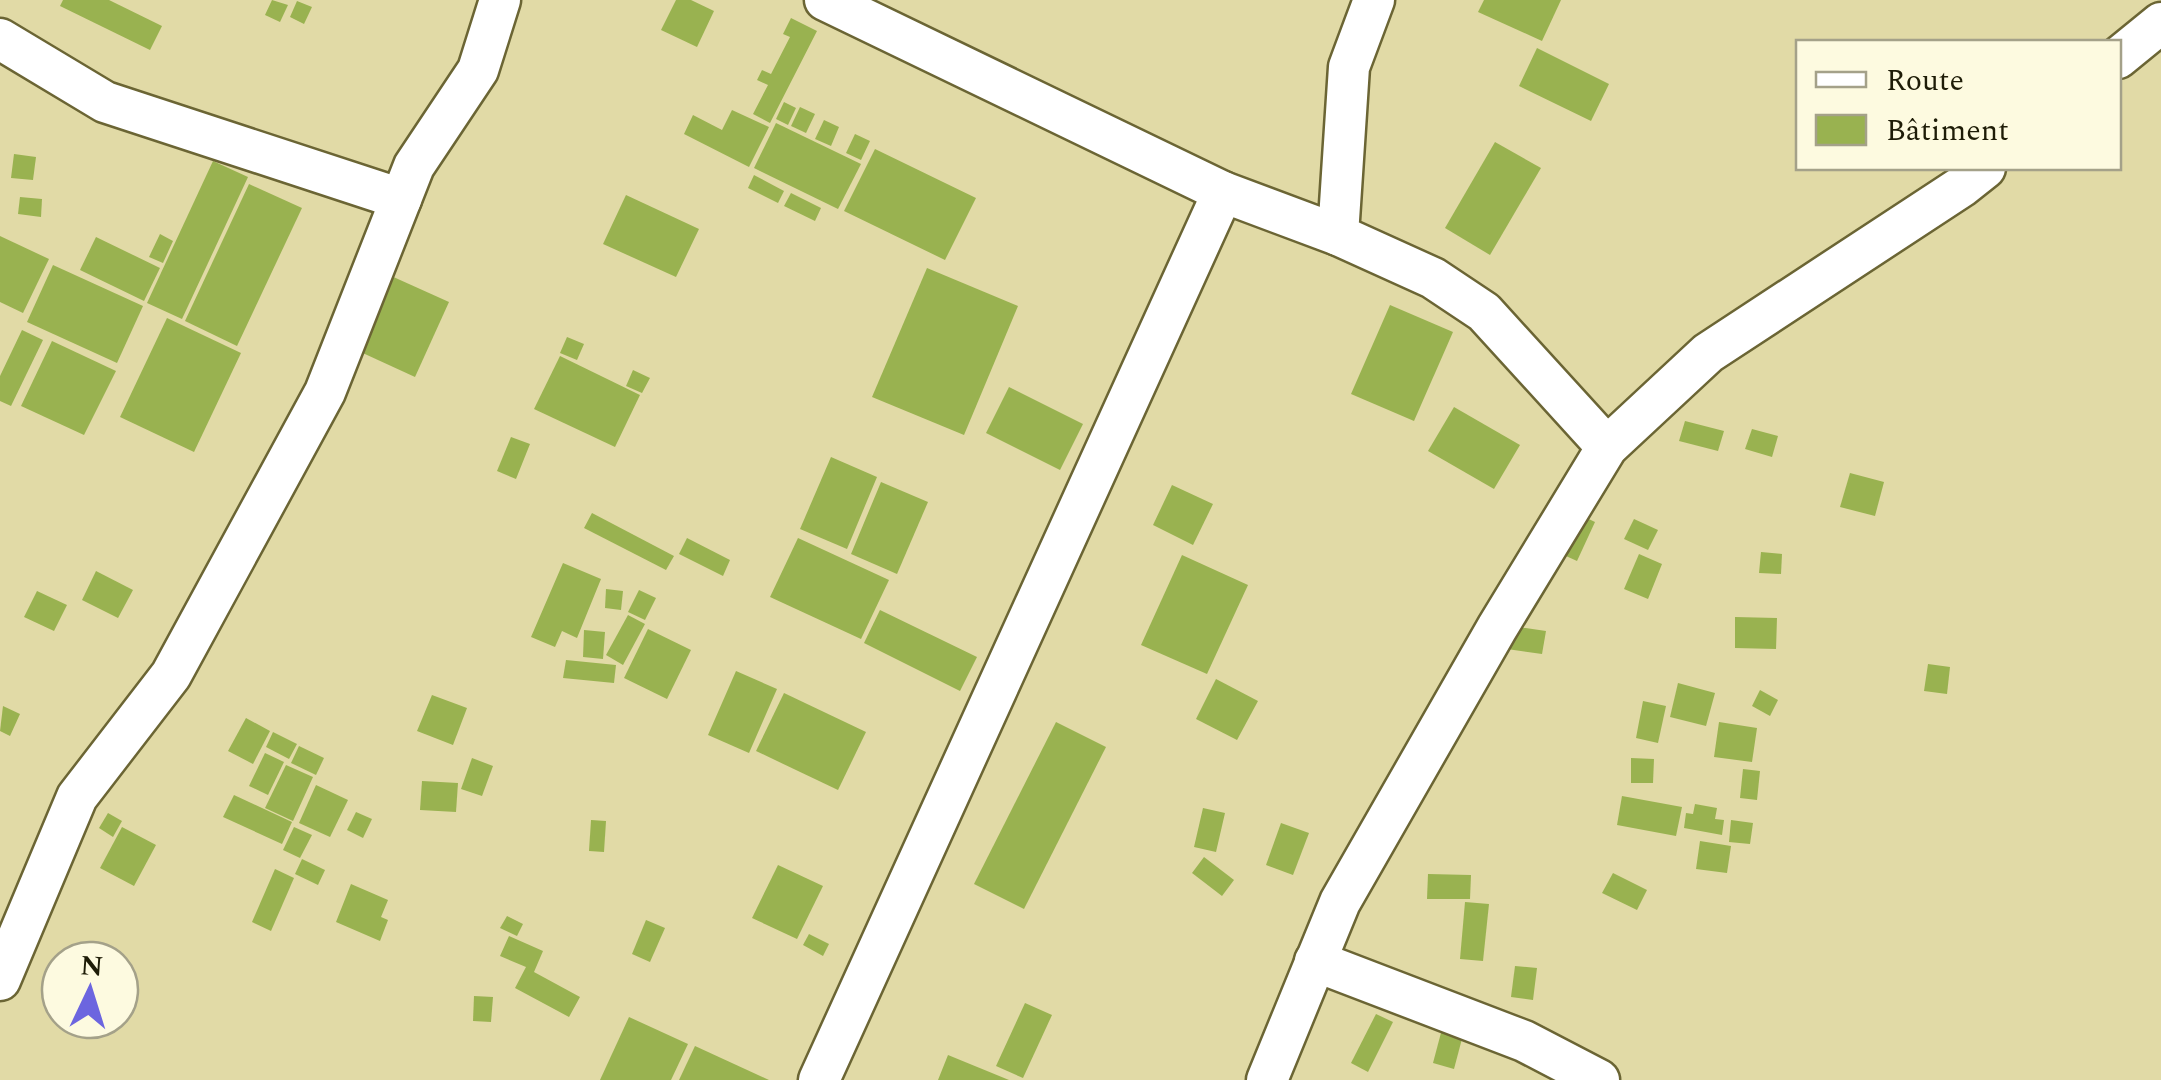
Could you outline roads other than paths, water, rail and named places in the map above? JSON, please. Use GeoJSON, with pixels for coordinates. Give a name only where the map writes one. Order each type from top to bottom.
{"type":"FeatureCollection","features":[{"type":"Feature","properties":{"kind":"street"},"geometry":{"type":"LineString","coordinates":[[0,980],[77,798],[172,675],[325,392],[414,166],[478,70],[500,0]]}},
{"type":"Feature","properties":{"kind":"street"},"geometry":{"type":"LineString","coordinates":[[825,0],[1223,192],[1338,235],[1433,278],[1484,312],[1607,447]]}},
{"type":"Feature","properties":{"kind":"street"},"geometry":{"type":"LineString","coordinates":[[1338,235],[1350,67],[1374,0]]}},
{"type":"Feature","properties":{"kind":"street"},"geometry":{"type":"LineString","coordinates":[[2121,56],[2161,24]]}},
{"type":"Feature","properties":{"kind":"street"},"geometry":{"type":"LineString","coordinates":[[0,38],[104,102],[401,200]]}},
{"type":"Feature","properties":{"kind":"street"},"geometry":{"type":"LineString","coordinates":[[1266,1080],[1340,902],[1497,628],[1607,447],[1708,354],[1983,170]]}},
{"type":"Feature","properties":{"kind":"street"},"geometry":{"type":"LineString","coordinates":[[819,1080],[1223,192]]}},
{"type":"Feature","properties":{"kind":"street"},"geometry":{"type":"LineString","coordinates":[[1316,962],[1524,1042],[1600,1080]]}}]}
